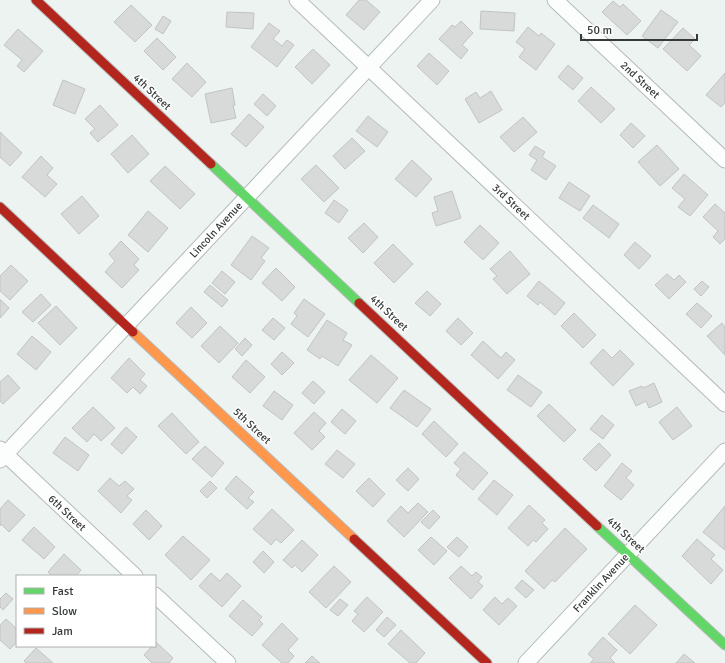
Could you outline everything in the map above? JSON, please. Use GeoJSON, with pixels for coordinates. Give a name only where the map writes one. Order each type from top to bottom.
{"type":"FeatureCollection","features":[{"type":"Feature","properties":{"kind":"street","name":"4th Street"},"geometry":{"type":"LineString","coordinates":[[36,0],[725,644]]}},
{"type":"Feature","properties":{"kind":"street","name":"3rd Street"},"geometry":{"type":"LineString","coordinates":[[297,0],[725,404]]}},
{"type":"Feature","properties":{"kind":"street","name":"Lincoln Avenue"},"geometry":{"type":"LineString","coordinates":[[2,455],[432,0]]}},
{"type":"Feature","properties":{"kind":"street","name":"2nd Street"},"geometry":{"type":"LineString","coordinates":[[555,0],[725,160]]}},
{"type":"Feature","properties":{"kind":"street","name":"5th Street"},"geometry":{"type":"LineString","coordinates":[[0,207],[487,663]]}},
{"type":"Feature","properties":{"kind":"street","name":"Franklin Avenue"},"geometry":{"type":"LineString","coordinates":[[526,663],[725,451]]}},
{"type":"Feature","properties":{"kind":"street","name":"6th Street"},"geometry":{"type":"LineString","coordinates":[[2,455],[134,575]]}},
{"type":"Feature","properties":{"kind":"street"},"geometry":{"type":"LineString","coordinates":[[156,596],[228,663]]}},
{"type":"Feature","properties":{"kind":"building"},"geometry":{"type":"Polygon","coordinates":[[[359,0],[366,0],[380,12],[364,30],[346,15],[359,0]]]}},
{"type":"Feature","properties":{"kind":"building"},"geometry":{"type":"Polygon","coordinates":[[[613,1],[620,7],[623,4],[641,21],[627,35],[602,12],[613,1]]]}},
{"type":"Feature","properties":{"kind":"building"},"geometry":{"type":"Polygon","coordinates":[[[131,5],[152,25],[135,42],[114,22],[131,5]]]}},
{"type":"Feature","properties":{"kind":"building"},"geometry":{"type":"Polygon","coordinates":[[[661,10],[678,22],[658,48],[642,36],[661,10]]]}},
{"type":"Feature","properties":{"kind":"building"},"geometry":{"type":"Polygon","coordinates":[[[481,11],[515,13],[514,31],[480,29],[481,11]]]}},
{"type":"Feature","properties":{"kind":"building"},"geometry":{"type":"Polygon","coordinates":[[[227,12],[254,13],[253,29],[226,27],[227,12]]]}},
{"type":"Feature","properties":{"kind":"building"},"geometry":{"type":"Polygon","coordinates":[[[163,16],[171,21],[163,34],[155,29],[163,16]]]}},
{"type":"Feature","properties":{"kind":"building"},"geometry":{"type":"Polygon","coordinates":[[[461,21],[473,33],[462,45],[468,50],[461,59],[439,39],[452,25],[455,27],[461,21]]]}},
{"type":"Feature","properties":{"kind":"building"},"geometry":{"type":"Polygon","coordinates":[[[269,23],[280,31],[273,39],[282,46],[287,40],[294,45],[277,67],[251,47],[269,23]]]}},
{"type":"Feature","properties":{"kind":"building"},"geometry":{"type":"Polygon","coordinates":[[[528,27],[539,36],[541,33],[555,44],[536,70],[519,57],[525,49],[516,42],[528,27]]]}},
{"type":"Feature","properties":{"kind":"building"},"geometry":{"type":"Polygon","coordinates":[[[683,28],[695,39],[689,45],[701,56],[687,71],[663,49],[683,28]]]}},
{"type":"Feature","properties":{"kind":"building"},"geometry":{"type":"Polygon","coordinates":[[[18,29],[43,51],[24,72],[17,66],[22,60],[4,45],[18,29]]]}},
{"type":"Feature","properties":{"kind":"building"},"geometry":{"type":"Polygon","coordinates":[[[157,38],[176,57],[163,70],[144,51],[157,38]]]}},
{"type":"Feature","properties":{"kind":"building"},"geometry":{"type":"Polygon","coordinates":[[[313,49],[330,65],[312,84],[295,67],[313,49]]]}},
{"type":"Feature","properties":{"kind":"building"},"geometry":{"type":"Polygon","coordinates":[[[429,53],[449,71],[437,85],[417,66],[429,53]]]}},
{"type":"Feature","properties":{"kind":"building"},"geometry":{"type":"Polygon","coordinates":[[[187,63],[206,82],[192,97],[172,79],[187,63]]]}},
{"type":"Feature","properties":{"kind":"building"},"geometry":{"type":"Polygon","coordinates":[[[568,65],[583,78],[573,90],[558,77],[568,65]]]}},
{"type":"Feature","properties":{"kind":"building"},"geometry":{"type":"Polygon","coordinates":[[[725,73],[725,103],[721,107],[706,95],[725,73]]]}},
{"type":"Feature","properties":{"kind":"building"},"geometry":{"type":"Polygon","coordinates":[[[63,80],[85,89],[75,114],[53,105],[63,80]]]}},
{"type":"Feature","properties":{"kind":"building"},"geometry":{"type":"Polygon","coordinates":[[[591,87],[615,109],[601,123],[578,101],[591,87]]]}},
{"type":"Feature","properties":{"kind":"building"},"geometry":{"type":"Polygon","coordinates":[[[232,88],[235,105],[233,105],[236,118],[211,123],[205,94],[232,88]]]}},
{"type":"Feature","properties":{"kind":"building"},"geometry":{"type":"Polygon","coordinates":[[[491,91],[502,110],[479,123],[465,99],[476,92],[480,98],[491,91]]]}},
{"type":"Feature","properties":{"kind":"building"},"geometry":{"type":"Polygon","coordinates":[[[263,94],[276,106],[267,116],[254,104],[263,94]]]}},
{"type":"Feature","properties":{"kind":"building"},"geometry":{"type":"Polygon","coordinates":[[[100,105],[118,125],[98,142],[90,133],[95,129],[85,119],[100,105]]]}},
{"type":"Feature","properties":{"kind":"building"},"geometry":{"type":"Polygon","coordinates":[[[249,114],[264,127],[246,147],[231,134],[249,114]]]}},
{"type":"Feature","properties":{"kind":"building"},"geometry":{"type":"Polygon","coordinates":[[[368,116],[388,132],[377,147],[356,131],[368,116]]]}},
{"type":"Feature","properties":{"kind":"building"},"geometry":{"type":"Polygon","coordinates":[[[523,117],[537,132],[514,152],[500,137],[523,117]]]}},
{"type":"Feature","properties":{"kind":"building"},"geometry":{"type":"Polygon","coordinates":[[[631,123],[645,136],[633,148],[620,135],[631,123]]]}},
{"type":"Feature","properties":{"kind":"building"},"geometry":{"type":"Polygon","coordinates":[[[0,132],[22,153],[10,166],[0,157],[0,132]]]}},
{"type":"Feature","properties":{"kind":"building"},"geometry":{"type":"Polygon","coordinates":[[[132,135],[149,154],[128,173],[111,154],[132,135]]]}},
{"type":"Feature","properties":{"kind":"building"},"geometry":{"type":"Polygon","coordinates":[[[352,138],[365,151],[345,169],[333,156],[352,138]]]}},
{"type":"Feature","properties":{"kind":"building"},"geometry":{"type":"Polygon","coordinates":[[[657,145],[679,169],[660,186],[638,162],[657,145]]]}},
{"type":"Feature","properties":{"kind":"building"},"geometry":{"type":"Polygon","coordinates":[[[535,146],[545,152],[542,157],[556,166],[546,180],[531,170],[537,160],[529,155],[535,146]]]}},
{"type":"Feature","properties":{"kind":"building"},"geometry":{"type":"Polygon","coordinates":[[[41,156],[53,168],[47,175],[57,184],[45,197],[22,177],[41,156]]]}},
{"type":"Feature","properties":{"kind":"building"},"geometry":{"type":"Polygon","coordinates":[[[412,160],[432,179],[416,197],[395,179],[412,160]]]}},
{"type":"Feature","properties":{"kind":"building"},"geometry":{"type":"Polygon","coordinates":[[[316,165],[339,188],[324,202],[301,179],[316,165]]]}},
{"type":"Feature","properties":{"kind":"building"},"geometry":{"type":"Polygon","coordinates":[[[165,166],[195,194],[180,209],[150,181],[165,166]]]}},
{"type":"Feature","properties":{"kind":"building"},"geometry":{"type":"Polygon","coordinates":[[[684,174],[708,195],[690,216],[678,207],[685,199],[672,188],[684,174]]]}},
{"type":"Feature","properties":{"kind":"building"},"geometry":{"type":"Polygon","coordinates":[[[569,182],[590,196],[580,211],[559,198],[569,182]]]}},
{"type":"Feature","properties":{"kind":"building"},"geometry":{"type":"Polygon","coordinates":[[[452,191],[461,218],[436,226],[432,213],[438,211],[434,197],[452,191]]]}},
{"type":"Feature","properties":{"kind":"building"},"geometry":{"type":"Polygon","coordinates":[[[82,196],[99,216],[79,234],[61,214],[82,196]]]}},
{"type":"Feature","properties":{"kind":"building"},"geometry":{"type":"Polygon","coordinates":[[[334,200],[348,210],[339,223],[325,213],[334,200]]]}},
{"type":"Feature","properties":{"kind":"building"},"geometry":{"type":"Polygon","coordinates":[[[715,204],[725,213],[725,239],[720,244],[713,237],[718,231],[703,217],[715,204]]]}},
{"type":"Feature","properties":{"kind":"building"},"geometry":{"type":"Polygon","coordinates":[[[593,205],[619,224],[609,238],[583,218],[593,205]]]}},
{"type":"Feature","properties":{"kind":"building"},"geometry":{"type":"Polygon","coordinates":[[[148,211],[168,228],[148,252],[128,235],[148,211]]]}},
{"type":"Feature","properties":{"kind":"building"},"geometry":{"type":"Polygon","coordinates":[[[364,223],[378,237],[363,253],[348,238],[364,223]]]}},
{"type":"Feature","properties":{"kind":"building"},"geometry":{"type":"Polygon","coordinates":[[[480,225],[499,243],[483,260],[464,242],[480,225]]]}},
{"type":"Feature","properties":{"kind":"building"},"geometry":{"type":"Polygon","coordinates":[[[252,236],[269,248],[261,258],[265,261],[251,280],[231,265],[252,236]]]}},
{"type":"Feature","properties":{"kind":"building"},"geometry":{"type":"Polygon","coordinates":[[[121,241],[139,259],[134,265],[139,270],[122,288],[105,272],[115,261],[109,254],[121,241]]]}},
{"type":"Feature","properties":{"kind":"building"},"geometry":{"type":"Polygon","coordinates":[[[635,242],[651,256],[639,269],[624,255],[635,242]]]}},
{"type":"Feature","properties":{"kind":"building"},"geometry":{"type":"Polygon","coordinates":[[[393,244],[413,264],[394,283],[374,263],[393,244]]]}},
{"type":"Feature","properties":{"kind":"building"},"geometry":{"type":"Polygon","coordinates":[[[510,251],[530,274],[507,294],[493,279],[497,276],[490,269],[510,251]]]}},
{"type":"Feature","properties":{"kind":"building"},"geometry":{"type":"Polygon","coordinates":[[[11,265],[28,281],[10,300],[0,291],[0,276],[11,265]]]}},
{"type":"Feature","properties":{"kind":"building"},"geometry":{"type":"Polygon","coordinates":[[[276,268],[295,287],[282,301],[262,283],[276,268]]]}},
{"type":"Feature","properties":{"kind":"building"},"geometry":{"type":"Polygon","coordinates":[[[222,271],[235,282],[225,294],[212,283],[222,271]]]}},
{"type":"Feature","properties":{"kind":"building"},"geometry":{"type":"Polygon","coordinates":[[[667,274],[674,280],[679,275],[686,282],[669,299],[655,285],[667,274]]]}},
{"type":"Feature","properties":{"kind":"building"},"geometry":{"type":"Polygon","coordinates":[[[539,281],[565,303],[555,315],[540,302],[538,305],[527,296],[539,281]]]}},
{"type":"Feature","properties":{"kind":"building"},"geometry":{"type":"Polygon","coordinates":[[[702,281],[709,287],[701,296],[694,289],[702,281]]]}},
{"type":"Feature","properties":{"kind":"building"},"geometry":{"type":"Polygon","coordinates":[[[210,285],[228,300],[222,307],[204,292],[210,285]]]}},
{"type":"Feature","properties":{"kind":"building"},"geometry":{"type":"Polygon","coordinates":[[[427,291],[441,304],[430,316],[415,303],[427,291]]]}},
{"type":"Feature","properties":{"kind":"building"},"geometry":{"type":"Polygon","coordinates":[[[41,294],[51,305],[33,322],[22,312],[41,294]]]}},
{"type":"Feature","properties":{"kind":"building"},"geometry":{"type":"Polygon","coordinates":[[[304,299],[325,314],[308,337],[291,324],[297,316],[294,313],[304,299]]]}},
{"type":"Feature","properties":{"kind":"building"},"geometry":{"type":"Polygon","coordinates":[[[0,300],[9,308],[0,318],[0,300]]]}},
{"type":"Feature","properties":{"kind":"building"},"geometry":{"type":"Polygon","coordinates":[[[697,303],[712,316],[701,328],[686,314],[697,303]]]}},
{"type":"Feature","properties":{"kind":"building"},"geometry":{"type":"Polygon","coordinates":[[[56,306],[77,328],[60,345],[38,323],[56,306]]]}},
{"type":"Feature","properties":{"kind":"building"},"geometry":{"type":"Polygon","coordinates":[[[191,307],[207,323],[192,338],[176,323],[191,307]]]}},
{"type":"Feature","properties":{"kind":"building"},"geometry":{"type":"Polygon","coordinates":[[[574,313],[596,335],[583,348],[561,326],[574,313]]]}},
{"type":"Feature","properties":{"kind":"building"},"geometry":{"type":"Polygon","coordinates":[[[273,318],[285,328],[274,340],[262,330],[273,318]]]}},
{"type":"Feature","properties":{"kind":"building"},"geometry":{"type":"Polygon","coordinates":[[[458,318],[473,333],[461,345],[446,331],[458,318]]]}},
{"type":"Feature","properties":{"kind":"building"},"geometry":{"type":"Polygon","coordinates":[[[327,320],[347,333],[343,340],[352,345],[338,366],[322,356],[320,359],[307,350],[327,320]]]}},
{"type":"Feature","properties":{"kind":"building"},"geometry":{"type":"Polygon","coordinates":[[[722,323],[725,327],[725,355],[707,336],[722,323]]]}},
{"type":"Feature","properties":{"kind":"building"},"geometry":{"type":"Polygon","coordinates":[[[220,326],[238,343],[219,363],[201,346],[220,326]]]}},
{"type":"Feature","properties":{"kind":"building"},"geometry":{"type":"Polygon","coordinates":[[[32,336],[51,352],[36,370],[17,354],[32,336]]]}},
{"type":"Feature","properties":{"kind":"building"},"geometry":{"type":"Polygon","coordinates":[[[245,338],[252,345],[242,356],[235,349],[245,338]]]}},
{"type":"Feature","properties":{"kind":"building"},"geometry":{"type":"Polygon","coordinates":[[[483,341],[501,358],[506,352],[515,360],[498,379],[471,355],[483,341]]]}},
{"type":"Feature","properties":{"kind":"building"},"geometry":{"type":"Polygon","coordinates":[[[603,349],[612,358],[620,350],[634,364],[613,386],[590,363],[603,349]]]}},
{"type":"Feature","properties":{"kind":"building"},"geometry":{"type":"Polygon","coordinates":[[[282,352],[294,363],[282,375],[271,364],[282,352]]]}},
{"type":"Feature","properties":{"kind":"building"},"geometry":{"type":"Polygon","coordinates":[[[371,355],[398,378],[377,403],[349,380],[371,355]]]}},
{"type":"Feature","properties":{"kind":"building"},"geometry":{"type":"Polygon","coordinates":[[[129,358],[145,374],[140,380],[147,386],[140,394],[133,387],[127,393],[111,378],[129,358]]]}},
{"type":"Feature","properties":{"kind":"building"},"geometry":{"type":"Polygon","coordinates":[[[246,360],[265,377],[250,393],[232,377],[246,360]]]}},
{"type":"Feature","properties":{"kind":"building"},"geometry":{"type":"Polygon","coordinates":[[[8,375],[20,388],[3,404],[0,401],[0,382],[8,375]]]}},
{"type":"Feature","properties":{"kind":"building"},"geometry":{"type":"Polygon","coordinates":[[[518,375],[542,392],[531,407],[507,390],[518,375]]]}},
{"type":"Feature","properties":{"kind":"building"},"geometry":{"type":"Polygon","coordinates":[[[313,381],[325,392],[314,404],[302,393],[313,381]]]}},
{"type":"Feature","properties":{"kind":"building"},"geometry":{"type":"Polygon","coordinates":[[[654,383],[662,402],[649,408],[646,401],[636,406],[629,391],[642,386],[643,388],[654,383]]]}},
{"type":"Feature","properties":{"kind":"building"},"geometry":{"type":"Polygon","coordinates":[[[404,390],[431,409],[417,427],[390,408],[404,390]]]}},
{"type":"Feature","properties":{"kind":"building"},"geometry":{"type":"Polygon","coordinates":[[[274,391],[293,405],[282,420],[263,406],[274,391]]]}},
{"type":"Feature","properties":{"kind":"building"},"geometry":{"type":"Polygon","coordinates":[[[549,404],[576,430],[564,442],[537,416],[549,404]]]}},
{"type":"Feature","properties":{"kind":"building"},"geometry":{"type":"Polygon","coordinates":[[[93,407],[115,428],[101,441],[94,434],[87,442],[72,428],[93,407]]]}},
{"type":"Feature","properties":{"kind":"building"},"geometry":{"type":"Polygon","coordinates":[[[677,407],[692,426],[673,440],[659,422],[677,407]]]}},
{"type":"Feature","properties":{"kind":"building"},"geometry":{"type":"Polygon","coordinates":[[[342,409],[356,421],[345,434],[331,422],[342,409]]]}},
{"type":"Feature","properties":{"kind":"building"},"geometry":{"type":"Polygon","coordinates":[[[314,412],[326,423],[319,431],[325,437],[312,450],[294,433],[314,412]]]}},
{"type":"Feature","properties":{"kind":"building"},"geometry":{"type":"Polygon","coordinates":[[[172,413],[199,442],[186,454],[158,426],[172,413]]]}},
{"type":"Feature","properties":{"kind":"building"},"geometry":{"type":"Polygon","coordinates":[[[602,415],[614,425],[603,439],[590,429],[602,415]]]}},
{"type":"Feature","properties":{"kind":"building"},"geometry":{"type":"Polygon","coordinates":[[[434,421],[458,444],[446,457],[422,434],[434,421]]]}},
{"type":"Feature","properties":{"kind":"building"},"geometry":{"type":"Polygon","coordinates":[[[126,427],[137,437],[122,454],[111,444],[126,427]]]}},
{"type":"Feature","properties":{"kind":"building"},"geometry":{"type":"Polygon","coordinates":[[[65,437],[89,455],[78,471],[53,453],[65,437]]]}},
{"type":"Feature","properties":{"kind":"building"},"geometry":{"type":"Polygon","coordinates":[[[599,443],[611,455],[596,471],[583,459],[599,443]]]}},
{"type":"Feature","properties":{"kind":"building"},"geometry":{"type":"Polygon","coordinates":[[[205,446],[224,463],[212,477],[192,459],[205,446]]]}},
{"type":"Feature","properties":{"kind":"building"},"geometry":{"type":"Polygon","coordinates":[[[337,450],[355,464],[343,478],[325,464],[337,450]]]}},
{"type":"Feature","properties":{"kind":"building"},"geometry":{"type":"Polygon","coordinates":[[[464,452],[488,473],[473,490],[456,475],[461,469],[454,463],[464,452]]]}},
{"type":"Feature","properties":{"kind":"building"},"geometry":{"type":"Polygon","coordinates":[[[622,463],[632,471],[626,478],[634,485],[621,500],[604,486],[622,463]]]}},
{"type":"Feature","properties":{"kind":"building"},"geometry":{"type":"Polygon","coordinates":[[[408,468],[419,479],[408,491],[396,480],[408,468]]]}},
{"type":"Feature","properties":{"kind":"building"},"geometry":{"type":"Polygon","coordinates":[[[236,476],[254,492],[248,498],[254,502],[247,509],[225,489],[236,476]]]}},
{"type":"Feature","properties":{"kind":"building"},"geometry":{"type":"Polygon","coordinates":[[[110,478],[119,486],[125,481],[134,489],[127,496],[132,500],[121,513],[98,491],[110,478]]]}},
{"type":"Feature","properties":{"kind":"building"},"geometry":{"type":"Polygon","coordinates":[[[369,478],[385,494],[373,507],[356,491],[369,478]]]}},
{"type":"Feature","properties":{"kind":"building"},"geometry":{"type":"Polygon","coordinates":[[[494,480],[513,495],[497,515],[478,499],[494,480]]]}},
{"type":"Feature","properties":{"kind":"building"},"geometry":{"type":"Polygon","coordinates":[[[210,481],[217,488],[207,498],[200,491],[210,481]]]}},
{"type":"Feature","properties":{"kind":"building"},"geometry":{"type":"Polygon","coordinates":[[[8,500],[25,515],[9,532],[1,524],[0,526],[0,509],[8,500]]]}},
{"type":"Feature","properties":{"kind":"building"},"geometry":{"type":"Polygon","coordinates":[[[418,503],[428,512],[404,537],[387,521],[401,506],[408,513],[418,503]]]}},
{"type":"Feature","properties":{"kind":"building"},"geometry":{"type":"Polygon","coordinates":[[[529,505],[545,520],[542,523],[548,529],[536,542],[533,540],[528,546],[508,528],[529,505]]]}},
{"type":"Feature","properties":{"kind":"building"},"geometry":{"type":"Polygon","coordinates":[[[725,506],[725,550],[703,532],[725,506]]]}},
{"type":"Feature","properties":{"kind":"building"},"geometry":{"type":"Polygon","coordinates":[[[272,509],[294,530],[281,543],[276,539],[271,545],[253,529],[272,509]]]}},
{"type":"Feature","properties":{"kind":"building"},"geometry":{"type":"Polygon","coordinates":[[[146,510],[162,526],[149,540],[133,524],[146,510]]]}},
{"type":"Feature","properties":{"kind":"building"},"geometry":{"type":"Polygon","coordinates":[[[433,510],[440,517],[429,529],[421,522],[433,510]]]}},
{"type":"Feature","properties":{"kind":"building"},"geometry":{"type":"Polygon","coordinates":[[[34,527],[55,547],[44,559],[22,540],[34,527]]]}},
{"type":"Feature","properties":{"kind":"building"},"geometry":{"type":"Polygon","coordinates":[[[565,528],[587,549],[555,582],[552,580],[544,589],[525,571],[565,528]]]}},
{"type":"Feature","properties":{"kind":"building"},"geometry":{"type":"Polygon","coordinates":[[[183,536],[210,560],[191,580],[165,555],[183,536]]]}},
{"type":"Feature","properties":{"kind":"building"},"geometry":{"type":"Polygon","coordinates":[[[431,537],[447,551],[434,565],[418,550],[431,537]]]}},
{"type":"Feature","properties":{"kind":"building"},"geometry":{"type":"Polygon","coordinates":[[[457,537],[468,547],[459,557],[447,547],[457,537]]]}},
{"type":"Feature","properties":{"kind":"building"},"geometry":{"type":"Polygon","coordinates":[[[697,539],[715,555],[711,559],[723,570],[711,584],[682,556],[697,539]]]}},
{"type":"Feature","properties":{"kind":"building"},"geometry":{"type":"Polygon","coordinates":[[[302,540],[318,555],[302,572],[295,565],[292,568],[283,560],[302,540]]]}},
{"type":"Feature","properties":{"kind":"building"},"geometry":{"type":"Polygon","coordinates":[[[263,551],[274,562],[264,573],[253,562],[263,551]]]}},
{"type":"Feature","properties":{"kind":"building"},"geometry":{"type":"Polygon","coordinates":[[[64,554],[81,570],[77,575],[51,575],[48,572],[64,554]]]}},
{"type":"Feature","properties":{"kind":"building"},"geometry":{"type":"Polygon","coordinates":[[[334,566],[351,582],[326,608],[309,592],[334,566]]]}},
{"type":"Feature","properties":{"kind":"building"},"geometry":{"type":"Polygon","coordinates":[[[461,566],[472,576],[476,572],[482,577],[478,582],[483,586],[471,599],[449,578],[461,566]]]}},
{"type":"Feature","properties":{"kind":"building"},"geometry":{"type":"Polygon","coordinates":[[[211,573],[220,581],[227,573],[241,586],[222,607],[199,586],[211,573]]]}},
{"type":"Feature","properties":{"kind":"building"},"geometry":{"type":"Polygon","coordinates":[[[522,580],[534,590],[526,598],[515,588],[522,580]]]}},
{"type":"Feature","properties":{"kind":"building"},"geometry":{"type":"Polygon","coordinates":[[[6,593],[13,599],[3,610],[0,607],[0,599],[6,593]]]}},
{"type":"Feature","properties":{"kind":"building"},"geometry":{"type":"Polygon","coordinates":[[[367,597],[383,612],[364,632],[352,621],[358,614],[354,611],[367,597]]]}},
{"type":"Feature","properties":{"kind":"building"},"geometry":{"type":"Polygon","coordinates":[[[495,597],[502,604],[508,598],[517,606],[499,625],[483,610],[495,597]]]}},
{"type":"Feature","properties":{"kind":"building"},"geometry":{"type":"Polygon","coordinates":[[[340,599],[348,605],[338,616],[330,610],[340,599]]]}},
{"type":"Feature","properties":{"kind":"building"},"geometry":{"type":"Polygon","coordinates":[[[243,600],[262,617],[259,620],[263,624],[252,636],[229,616],[243,600]]]}},
{"type":"Feature","properties":{"kind":"building"},"geometry":{"type":"Polygon","coordinates":[[[635,605],[657,625],[630,654],[608,634],[635,605]]]}},
{"type":"Feature","properties":{"kind":"building"},"geometry":{"type":"Polygon","coordinates":[[[387,617],[396,625],[384,637],[376,630],[387,617]]]}},
{"type":"Feature","properties":{"kind":"building"},"geometry":{"type":"Polygon","coordinates":[[[6,619],[16,628],[16,643],[10,649],[0,640],[0,625],[6,619]]]}},
{"type":"Feature","properties":{"kind":"building"},"geometry":{"type":"Polygon","coordinates":[[[282,623],[298,639],[288,650],[294,656],[288,663],[282,663],[262,645],[282,623]]]}},
{"type":"Feature","properties":{"kind":"building"},"geometry":{"type":"Polygon","coordinates":[[[401,630],[425,653],[416,663],[410,663],[388,644],[401,630]]]}},
{"type":"Feature","properties":{"kind":"building"},"geometry":{"type":"Polygon","coordinates":[[[603,637],[617,650],[610,658],[615,663],[590,663],[594,659],[588,654],[603,637]]]}},
{"type":"Feature","properties":{"kind":"building"},"geometry":{"type":"Polygon","coordinates":[[[156,642],[173,658],[169,663],[152,663],[144,655],[151,647],[156,647],[156,642]]]}},
{"type":"Feature","properties":{"kind":"building"},"geometry":{"type":"Polygon","coordinates":[[[36,648],[53,663],[26,663],[24,661],[36,648]]]}},
{"type":"Feature","properties":{"kind":"building"},"geometry":{"type":"Polygon","coordinates":[[[684,654],[695,663],[676,663],[684,654]]]}},
{"type":"Feature","properties":{"kind":"building"},"geometry":{"type":"Polygon","coordinates":[[[312,656],[320,663],[305,663],[312,656]]]}},
{"type":"Feature","properties":{"kind":"traffic: fast"},"geometry":{"type":"LineString","coordinates":[[211,164],[359,303]]}},
{"type":"Feature","properties":{"kind":"traffic: fast"},"geometry":{"type":"LineString","coordinates":[[597,526],[725,645]]}},
{"type":"Feature","properties":{"kind":"traffic: slow"},"geometry":{"type":"LineString","coordinates":[[133,332],[354,539]]}},
{"type":"Feature","properties":{"kind":"traffic: jam"},"geometry":{"type":"LineString","coordinates":[[36,0],[211,164]]}},
{"type":"Feature","properties":{"kind":"traffic: jam"},"geometry":{"type":"LineString","coordinates":[[0,207],[133,332]]}},
{"type":"Feature","properties":{"kind":"traffic: jam"},"geometry":{"type":"LineString","coordinates":[[359,303],[597,526]]}},
{"type":"Feature","properties":{"kind":"traffic: jam"},"geometry":{"type":"LineString","coordinates":[[354,539],[487,663]]}}]}
